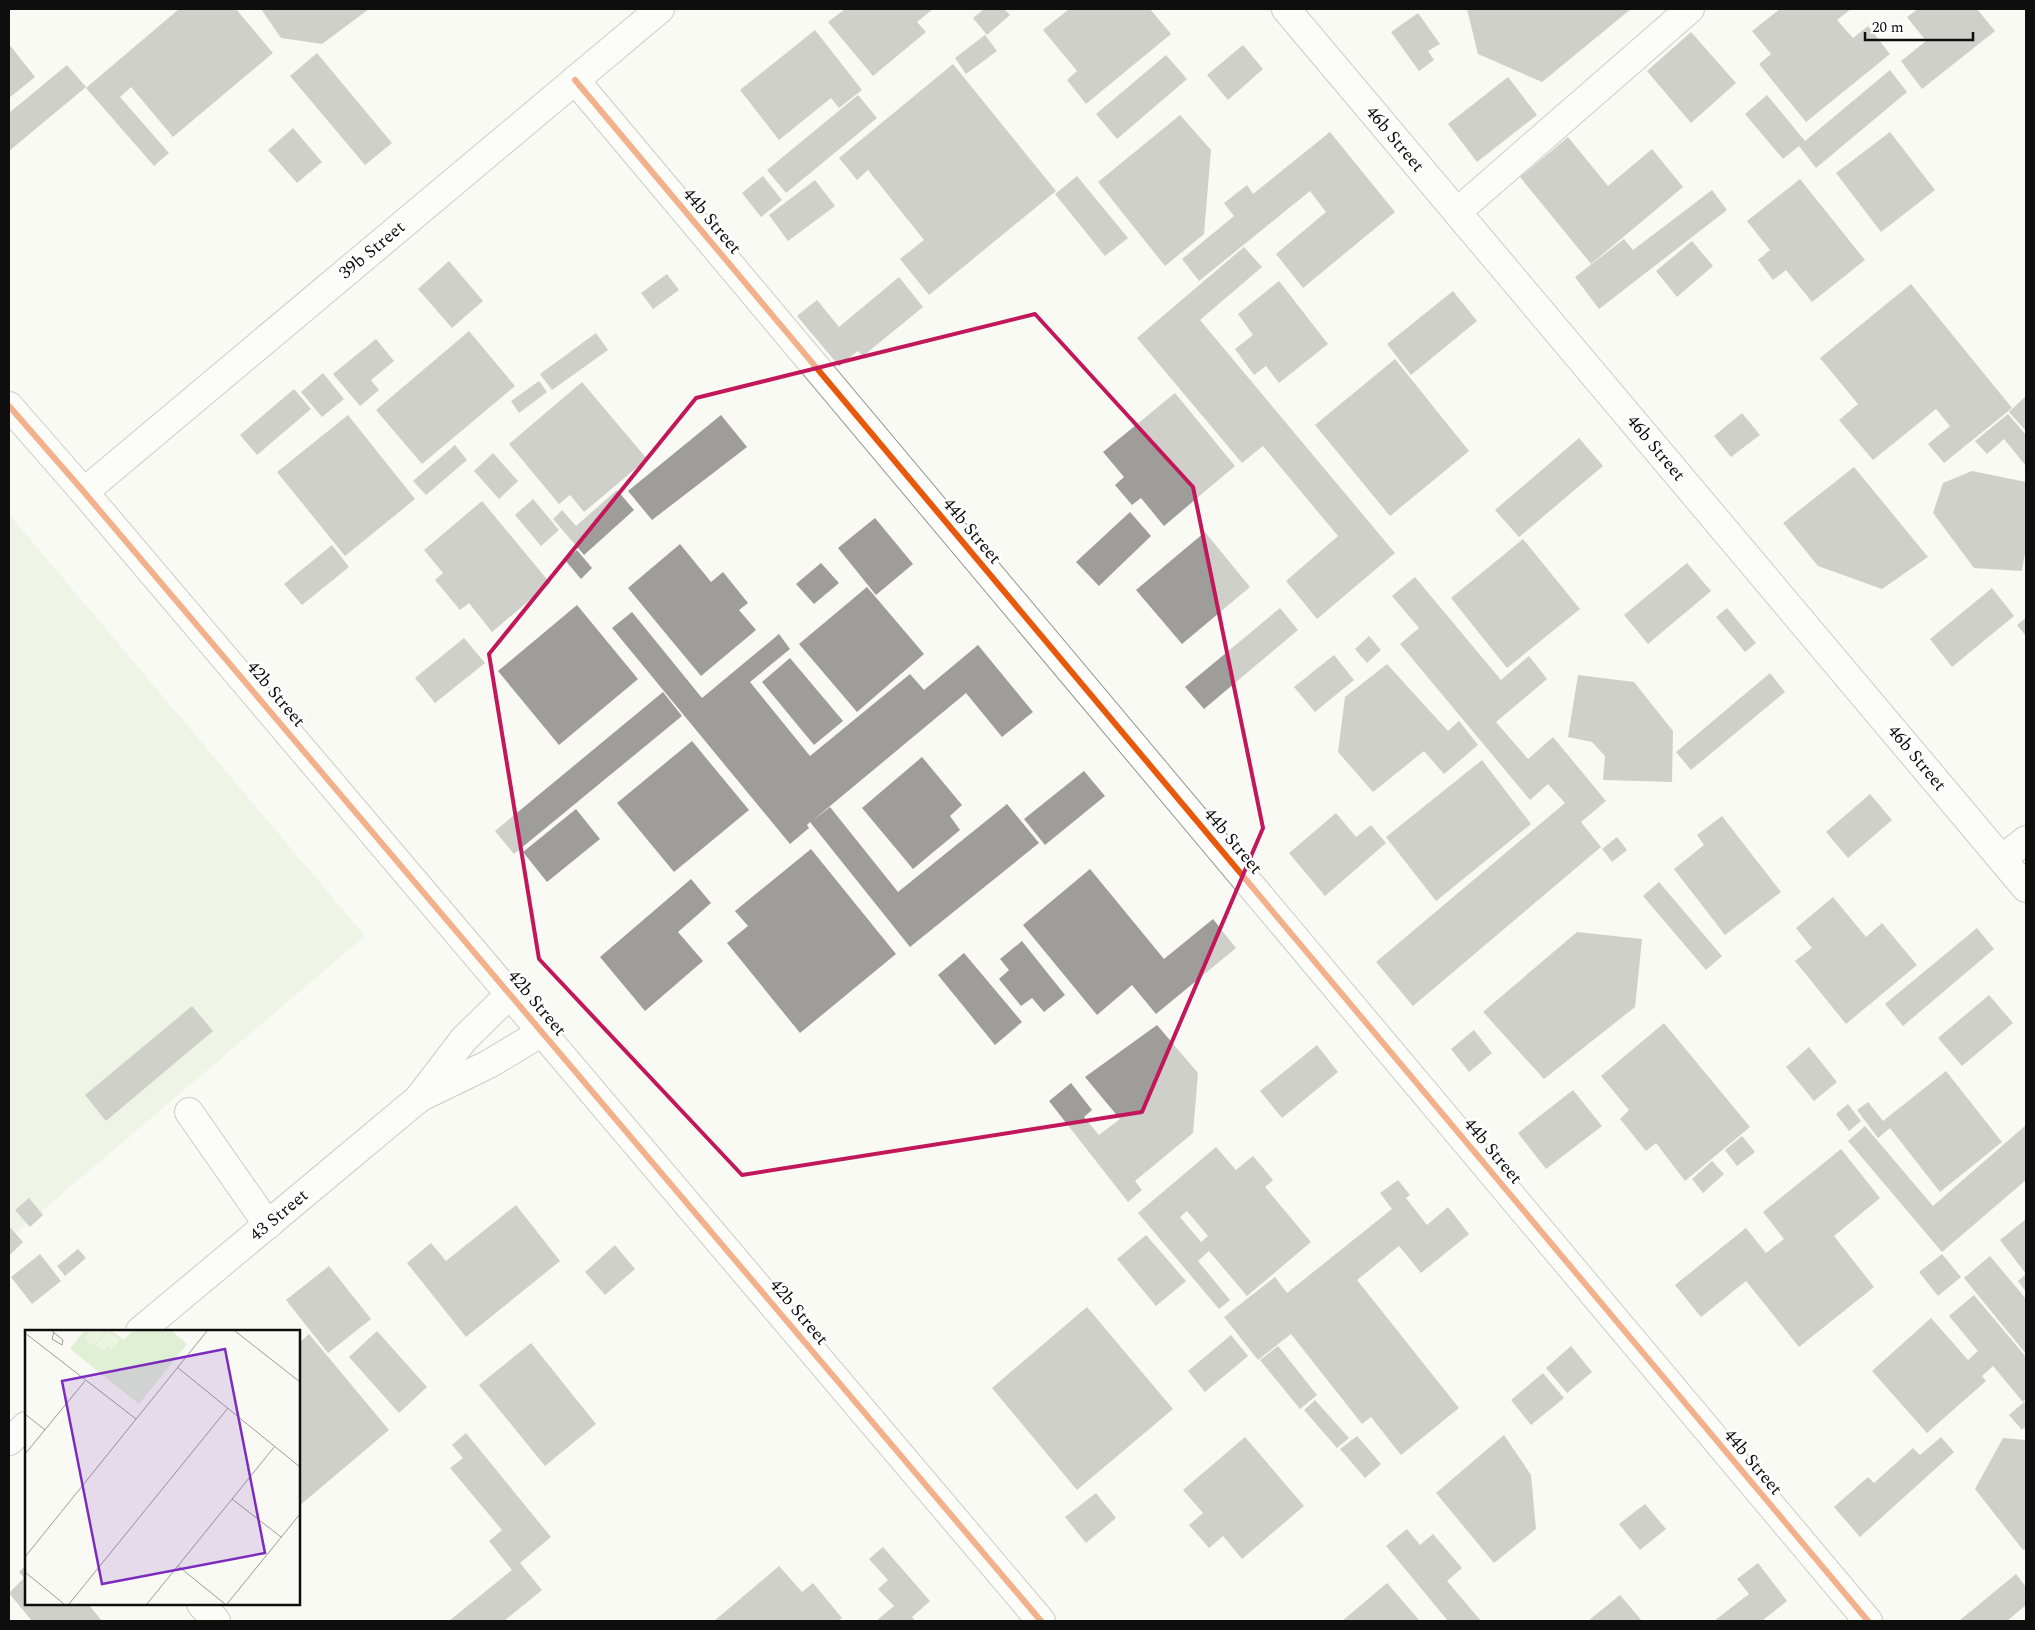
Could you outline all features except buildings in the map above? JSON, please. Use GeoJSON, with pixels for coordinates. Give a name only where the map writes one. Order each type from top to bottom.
{"type":"FeatureCollection","features":[{"type":"Feature","properties":{"kind":"street","name":"39b Street"},"geometry":{"type":"LineString","coordinates":[[84,492],[660,9]]}},
{"type":"Feature","properties":{"kind":"street","name":"46b Street"},"geometry":{"type":"LineString","coordinates":[[1286,9],[2026,888]]}},
{"type":"Feature","properties":{"kind":"street"},"geometry":{"type":"LineString","coordinates":[[1457,212],[1690,9]]}},
{"type":"Feature","properties":{"kind":"street","name":"44b Street"},"geometry":{"type":"LineString","coordinates":[[575,80],[1868,1621]]}},
{"type":"Feature","properties":{"kind":"street","name":"42b Street"},"geometry":{"type":"LineString","coordinates":[[9,406],[1041,1621]]}},
{"type":"Feature","properties":{"kind":"street"},"geometry":{"type":"LineString","coordinates":[[2002,859],[2026,840]]}},
{"type":"Feature","properties":{"kind":"street","name":"43 Street"},"geometry":{"type":"LineString","coordinates":[[141,1330],[418,1099],[464,1039],[510,994]]}},
{"type":"Feature","properties":{"kind":"street","name":"43 Street"},"geometry":{"type":"LineString","coordinates":[[418,1099],[490,1064],[542,1032]]}},
{"type":"Feature","properties":{"kind":"street"},"geometry":{"type":"LineString","coordinates":[[189,1112],[268,1225]]}},
{"type":"Feature","properties":{"kind":"street"},"geometry":{"type":"LineString","coordinates":[[9,1441],[25,1427]]}},
{"type":"Feature","properties":{"kind":"street"},"geometry":{"type":"LineString","coordinates":[[203,1605],[216,1621]]}},
{"type":"Feature","properties":{"kind":"highlighted area"},"geometry":{"type":"Polygon","coordinates":[[[1035,314],[1193,487],[1263,828],[1142,1112],[742,1175],[539,959],[489,654],[696,398],[1035,314]]]}},
{"type":"Feature","properties":{"kind":"green space"},"geometry":{"type":"Polygon","coordinates":[[[9,514],[365,936],[9,1239],[9,514]]]}},
{"type":"Feature","properties":{"kind":"cycle path"},"geometry":{"type":"LineString","coordinates":[[575,80],[1868,1621]]}},
{"type":"Feature","properties":{"kind":"cycle path"},"geometry":{"type":"LineString","coordinates":[[9,406],[1041,1621]]}}]}
